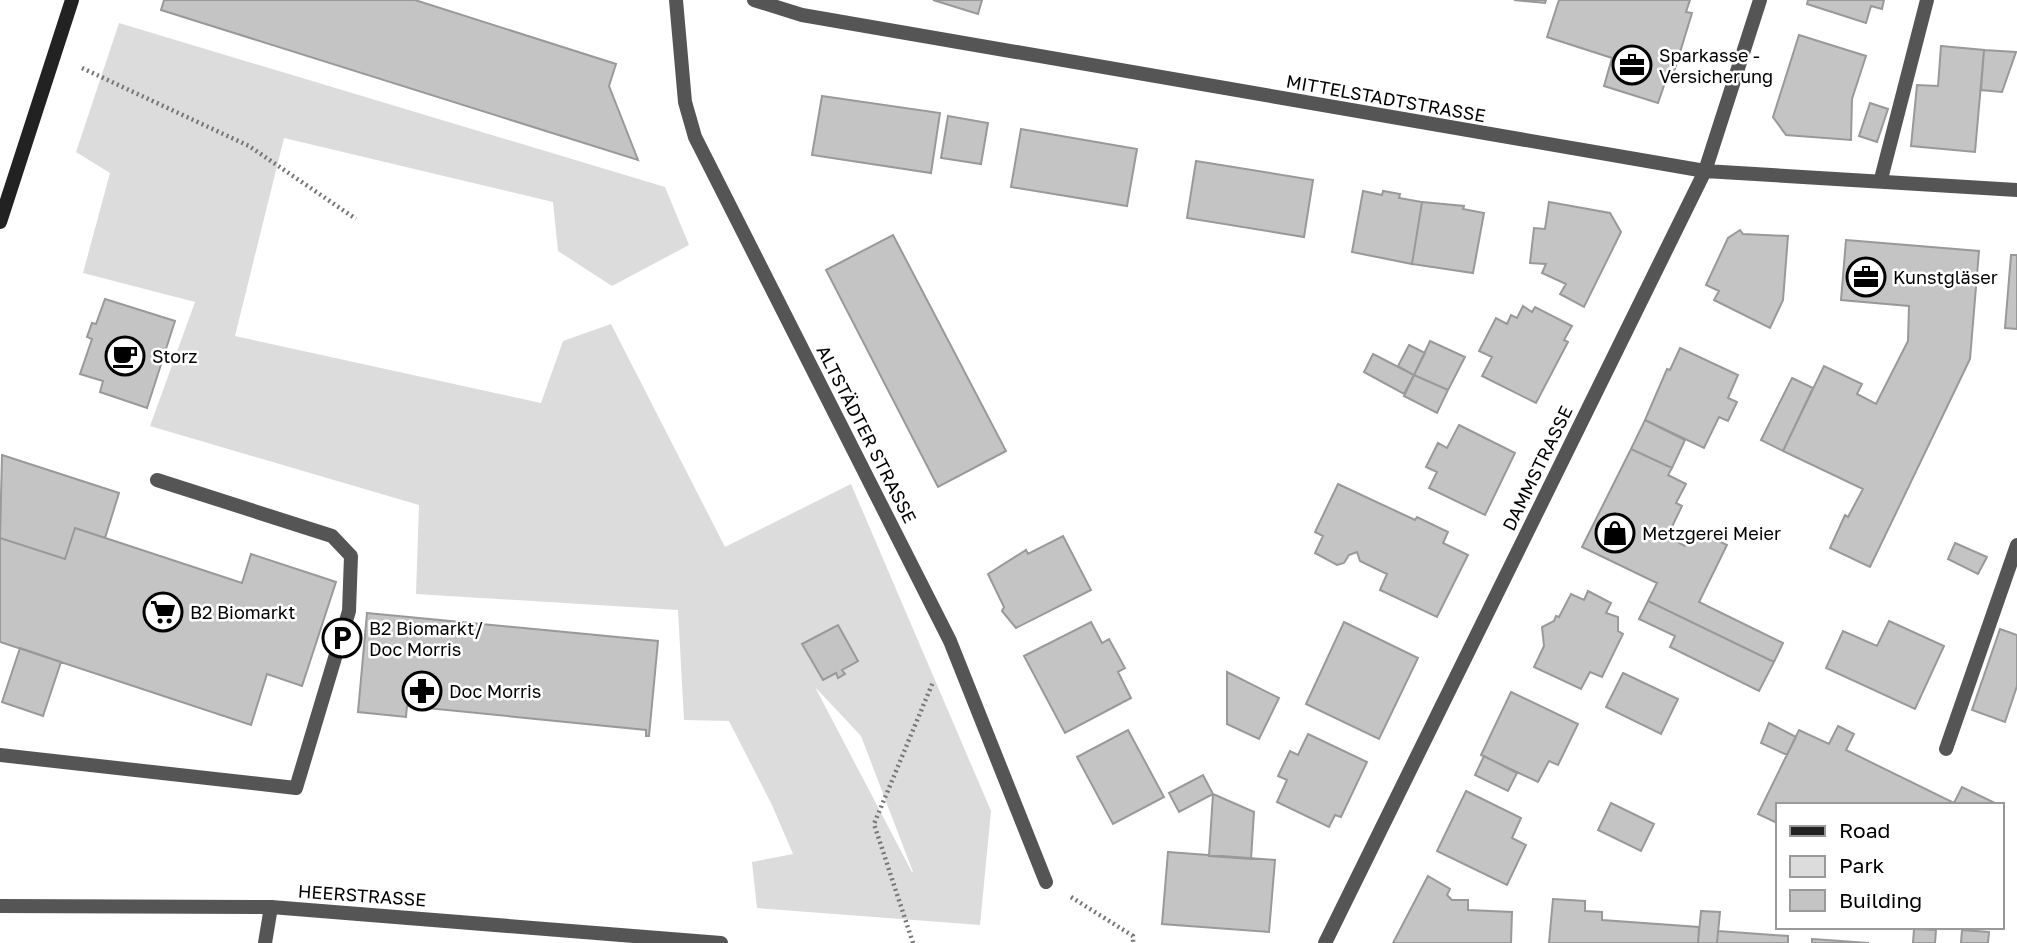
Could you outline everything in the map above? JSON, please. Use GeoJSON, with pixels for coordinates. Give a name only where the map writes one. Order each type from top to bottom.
{"type":"FeatureCollection","features":[{"type":"Feature","properties":{"kind":"street"},"geometry":{"type":"LineString","coordinates":[[0,222],[72,0]]}},
{"type":"Feature","properties":{"kind":"street","name":"ALTSTÄDTER STRASSE"},"geometry":{"type":"LineString","coordinates":[[676,0],[685,102],[695,137],[950,641],[1046,881]]}},
{"type":"Feature","properties":{"kind":"street","name":"MITTELSTADTSTRASSE"},"geometry":{"type":"LineString","coordinates":[[754,0],[802,15],[1705,171],[1881,179],[2017,190]]}},
{"type":"Feature","properties":{"kind":"street","name":"DAMMSTRASSE"},"geometry":{"type":"LineString","coordinates":[[1325,943],[1705,171],[1760,0]]}},
{"type":"Feature","properties":{"kind":"street"},"geometry":{"type":"LineString","coordinates":[[1881,179],[1927,0]]}},
{"type":"Feature","properties":{"kind":"street"},"geometry":{"type":"LineString","coordinates":[[0,755],[296,788],[349,611],[351,556],[332,536],[157,480]]}},
{"type":"Feature","properties":{"kind":"street"},"geometry":{"type":"LineString","coordinates":[[1946,749],[2017,545]]}},
{"type":"Feature","properties":{"kind":"street","name":"HEERSTRASSE"},"geometry":{"type":"LineString","coordinates":[[0,906],[271,907],[629,939],[721,943]]}},
{"type":"Feature","properties":{"kind":"street"},"geometry":{"type":"LineString","coordinates":[[265,943],[271,907]]}},
{"type":"Feature","properties":{"kind":"path"},"geometry":{"type":"LineString","coordinates":[[55,55],[249,146],[356,219]]}},
{"type":"Feature","properties":{"kind":"path"},"geometry":{"type":"LineString","coordinates":[[913,943],[874,824],[950,641]]}},
{"type":"Feature","properties":{"kind":"path"},"geometry":{"type":"LineString","coordinates":[[1046,881],[1133,936],[1133,943]]}},
{"type":"Feature","properties":{"kind":"green space"},"geometry":{"type":"Polygon","coordinates":[[[119,23],[665,187],[689,245],[612,286],[558,251],[553,202],[284,138],[235,336],[541,403],[563,341],[611,324],[725,547],[851,484],[991,811],[980,925],[757,908],[752,862],[793,854],[772,805],[729,721],[684,720],[678,610],[416,594],[419,505],[150,426],[195,302],[83,273],[110,173],[76,152],[119,23]],[[815,687],[913,872],[861,736],[815,687]]]}},
{"type":"Feature","properties":{"kind":"building"},"geometry":{"type":"Polygon","coordinates":[[[164,0],[415,0],[616,64],[609,86],[638,160],[161,10],[164,0]]]}},
{"type":"Feature","properties":{"kind":"building"},"geometry":{"type":"Polygon","coordinates":[[[933,0],[982,0],[978,14],[933,0]]]}},
{"type":"Feature","properties":{"kind":"building"},"geometry":{"type":"Polygon","coordinates":[[[1514,0],[1546,0],[1545,3],[1514,0]]]}},
{"type":"Feature","properties":{"kind":"building"},"geometry":{"type":"Polygon","coordinates":[[[1559,0],[1690,0],[1686,12],[1692,13],[1673,75],[1668,74],[1658,103],[1604,86],[1612,58],[1547,37],[1559,0]]]}},
{"type":"Feature","properties":{"kind":"building"},"geometry":{"type":"Polygon","coordinates":[[[1808,0],[1884,0],[1882,9],[1871,6],[1866,23],[1807,4],[1808,0]]]}},
{"type":"Feature","properties":{"kind":"building"},"geometry":{"type":"Polygon","coordinates":[[[1799,35],[1866,56],[1852,99],[1851,140],[1786,135],[1773,117],[1799,35]]]}},
{"type":"Feature","properties":{"kind":"building"},"geometry":{"type":"Polygon","coordinates":[[[1941,46],[1984,50],[1975,152],[1911,146],[1917,85],[1938,86],[1941,46]]]}},
{"type":"Feature","properties":{"kind":"building"},"geometry":{"type":"Polygon","coordinates":[[[1984,50],[2016,52],[2002,92],[1981,90],[1984,50]]]}},
{"type":"Feature","properties":{"kind":"building"},"geometry":{"type":"Polygon","coordinates":[[[822,96],[940,113],[931,173],[812,155],[822,96]]]}},
{"type":"Feature","properties":{"kind":"building"},"geometry":{"type":"Polygon","coordinates":[[[1870,103],[1888,109],[1877,142],[1859,136],[1870,103]]]}},
{"type":"Feature","properties":{"kind":"building"},"geometry":{"type":"Polygon","coordinates":[[[948,116],[988,123],[981,164],[941,158],[948,116]]]}},
{"type":"Feature","properties":{"kind":"building"},"geometry":{"type":"Polygon","coordinates":[[[1021,129],[1137,149],[1127,206],[1011,187],[1021,129]]]}},
{"type":"Feature","properties":{"kind":"building"},"geometry":{"type":"Polygon","coordinates":[[[1196,161],[1313,180],[1304,237],[1187,218],[1196,161]]]}},
{"type":"Feature","properties":{"kind":"building"},"geometry":{"type":"Polygon","coordinates":[[[1363,191],[1382,195],[1383,191],[1400,194],[1399,198],[1422,202],[1412,264],[1352,252],[1363,191]]]}},
{"type":"Feature","properties":{"kind":"building"},"geometry":{"type":"Polygon","coordinates":[[[1422,202],[1464,206],[1463,209],[1484,213],[1473,273],[1412,264],[1422,202]]]}},
{"type":"Feature","properties":{"kind":"building"},"geometry":{"type":"Polygon","coordinates":[[[1549,202],[1610,213],[1621,232],[1584,307],[1560,294],[1566,284],[1542,273],[1546,264],[1530,263],[1534,228],[1545,229],[1549,202]]]}},
{"type":"Feature","properties":{"kind":"building"},"geometry":{"type":"Polygon","coordinates":[[[1740,230],[1743,234],[1788,236],[1783,300],[1770,328],[1714,300],[1719,291],[1706,285],[1728,238],[1740,230]]]}},
{"type":"Feature","properties":{"kind":"building"},"geometry":{"type":"Polygon","coordinates":[[[893,235],[1006,451],[938,487],[826,270],[893,235]]]}},
{"type":"Feature","properties":{"kind":"building"},"geometry":{"type":"Polygon","coordinates":[[[1846,240],[1979,251],[1970,359],[1870,567],[1830,548],[1845,515],[1848,517],[1863,489],[1783,451],[1824,366],[1862,384],[1857,394],[1876,404],[1908,341],[1909,306],[1841,300],[1846,240]]]}},
{"type":"Feature","properties":{"kind":"building"},"geometry":{"type":"Polygon","coordinates":[[[2011,255],[2017,255],[2017,329],[2005,328],[2011,255]]]}},
{"type":"Feature","properties":{"kind":"building","name":"Storz"},"geometry":{"type":"Polygon","coordinates":[[[105,299],[175,321],[147,408],[100,392],[103,381],[80,374],[92,339],[87,337],[92,323],[96,324],[105,299]]]}},
{"type":"Feature","properties":{"kind":"building"},"geometry":{"type":"Polygon","coordinates":[[[1523,306],[1532,312],[1535,307],[1572,326],[1564,340],[1568,342],[1536,403],[1482,376],[1492,357],[1479,351],[1496,318],[1507,324],[1511,315],[1517,318],[1523,306]]]}},
{"type":"Feature","properties":{"kind":"building"},"geometry":{"type":"Polygon","coordinates":[[[1430,341],[1465,357],[1448,390],[1414,375],[1430,341]]]}},
{"type":"Feature","properties":{"kind":"building"},"geometry":{"type":"Polygon","coordinates":[[[1409,345],[1425,353],[1414,375],[1398,366],[1409,345]]]}},
{"type":"Feature","properties":{"kind":"building"},"geometry":{"type":"Polygon","coordinates":[[[1680,348],[1738,375],[1728,398],[1737,402],[1728,421],[1719,417],[1704,448],[1645,420],[1667,369],[1670,370],[1680,348]]]}},
{"type":"Feature","properties":{"kind":"building"},"geometry":{"type":"Polygon","coordinates":[[[1373,354],[1414,375],[1404,394],[1364,372],[1373,354]]]}},
{"type":"Feature","properties":{"kind":"building"},"geometry":{"type":"Polygon","coordinates":[[[1414,375],[1448,390],[1437,413],[1404,396],[1414,375]]]}},
{"type":"Feature","properties":{"kind":"building"},"geometry":{"type":"Polygon","coordinates":[[[1792,378],[1813,388],[1783,451],[1761,440],[1792,378]]]}},
{"type":"Feature","properties":{"kind":"building"},"geometry":{"type":"Polygon","coordinates":[[[1645,420],[1685,440],[1672,468],[1631,449],[1645,420]]]}},
{"type":"Feature","properties":{"kind":"building"},"geometry":{"type":"Polygon","coordinates":[[[1459,425],[1515,453],[1485,515],[1429,488],[1437,472],[1426,467],[1438,443],[1447,448],[1459,425]]]}},
{"type":"Feature","properties":{"kind":"building"},"geometry":{"type":"Polygon","coordinates":[[[1631,449],[1672,468],[1668,475],[1686,484],[1676,503],[1682,506],[1667,537],[1685,546],[1694,529],[1727,545],[1699,602],[1783,643],[1774,662],[1648,601],[1657,583],[1582,547],[1631,449]]]}},
{"type":"Feature","properties":{"kind":"building"},"geometry":{"type":"Polygon","coordinates":[[[2,455],[119,493],[105,538],[75,528],[65,559],[0,538],[2,455]]]}},
{"type":"Feature","properties":{"kind":"building"},"geometry":{"type":"Polygon","coordinates":[[[1338,484],[1415,520],[1417,517],[1448,532],[1443,543],[1468,555],[1437,617],[1380,590],[1387,574],[1360,561],[1357,552],[1349,555],[1344,563],[1337,565],[1315,553],[1323,536],[1315,532],[1338,484]]]}},
{"type":"Feature","properties":{"kind":"building","name":"B2 Biomarkt"},"geometry":{"type":"Polygon","coordinates":[[[75,528],[242,583],[251,554],[336,582],[302,686],[267,674],[251,725],[0,642],[0,538],[65,559],[75,528]]]}},
{"type":"Feature","properties":{"kind":"building"},"geometry":{"type":"Polygon","coordinates":[[[1063,536],[1091,590],[1016,628],[1002,611],[1004,607],[988,574],[1026,550],[1028,554],[1063,536]]]}},
{"type":"Feature","properties":{"kind":"building"},"geometry":{"type":"Polygon","coordinates":[[[1955,543],[1987,557],[1978,574],[1948,559],[1955,543]]]}},
{"type":"Feature","properties":{"kind":"building"},"geometry":{"type":"Polygon","coordinates":[[[1588,591],[1611,603],[1606,613],[1618,617],[1618,631],[1623,634],[1602,677],[1590,672],[1581,689],[1534,667],[1544,646],[1542,627],[1554,621],[1556,616],[1559,617],[1571,594],[1584,600],[1588,591]]]}},
{"type":"Feature","properties":{"kind":"building"},"geometry":{"type":"Polygon","coordinates":[[[1648,601],[1774,662],[1759,691],[1670,647],[1675,636],[1639,619],[1648,601]]]}},
{"type":"Feature","properties":{"kind":"building"},"geometry":{"type":"Polygon","coordinates":[[[367,613],[658,641],[649,736],[646,736],[646,730],[407,706],[406,717],[358,712],[367,613]]]}},
{"type":"Feature","properties":{"kind":"building"},"geometry":{"type":"Polygon","coordinates":[[[1889,621],[1944,646],[1915,709],[1826,668],[1843,631],[1877,646],[1889,621]]]}},
{"type":"Feature","properties":{"kind":"building"},"geometry":{"type":"Polygon","coordinates":[[[1091,622],[1102,643],[1109,639],[1125,668],[1118,672],[1131,698],[1065,733],[1024,656],[1091,622]]]}},
{"type":"Feature","properties":{"kind":"building"},"geometry":{"type":"Polygon","coordinates":[[[1344,622],[1418,658],[1379,739],[1306,704],[1344,622]]]}},
{"type":"Feature","properties":{"kind":"building"},"geometry":{"type":"Polygon","coordinates":[[[838,625],[858,661],[842,670],[845,674],[838,678],[836,673],[823,680],[802,644],[838,625]]]}},
{"type":"Feature","properties":{"kind":"building"},"geometry":{"type":"Polygon","coordinates":[[[2000,629],[2017,635],[2017,686],[2005,722],[1972,710],[2000,629]]]}},
{"type":"Feature","properties":{"kind":"building"},"geometry":{"type":"Polygon","coordinates":[[[20,648],[61,662],[43,716],[2,702],[20,648]]]}},
{"type":"Feature","properties":{"kind":"building"},"geometry":{"type":"Polygon","coordinates":[[[1227,672],[1279,698],[1259,739],[1227,724],[1227,672]]]}},
{"type":"Feature","properties":{"kind":"building"},"geometry":{"type":"Polygon","coordinates":[[[1623,673],[1678,699],[1661,734],[1606,707],[1623,673]]]}},
{"type":"Feature","properties":{"kind":"building"},"geometry":{"type":"Polygon","coordinates":[[[1511,692],[1578,724],[1558,765],[1549,761],[1538,782],[1481,755],[1511,692]]]}},
{"type":"Feature","properties":{"kind":"building"},"geometry":{"type":"Polygon","coordinates":[[[1769,723],[1796,737],[1787,755],[1761,743],[1769,723]]]}},
{"type":"Feature","properties":{"kind":"building"},"geometry":{"type":"Polygon","coordinates":[[[1838,726],[1854,734],[1846,750],[1954,803],[1776,803],[1776,823],[1758,814],[1799,730],[1829,744],[1838,726]]]}},
{"type":"Feature","properties":{"kind":"building"},"geometry":{"type":"Polygon","coordinates":[[[1128,730],[1164,797],[1113,824],[1077,757],[1128,730]]]}},
{"type":"Feature","properties":{"kind":"building"},"geometry":{"type":"Polygon","coordinates":[[[1308,734],[1367,762],[1341,817],[1335,815],[1329,827],[1277,802],[1287,780],[1278,776],[1290,751],[1298,755],[1308,734]]]}},
{"type":"Feature","properties":{"kind":"building"},"geometry":{"type":"Polygon","coordinates":[[[1484,756],[1517,773],[1508,791],[1475,775],[1484,756]]]}},
{"type":"Feature","properties":{"kind":"building"},"geometry":{"type":"Polygon","coordinates":[[[1203,775],[1213,794],[1179,812],[1169,793],[1203,775]]]}},
{"type":"Feature","properties":{"kind":"building"},"geometry":{"type":"Polygon","coordinates":[[[1962,787],[1995,803],[1954,803],[1962,787]]]}},
{"type":"Feature","properties":{"kind":"building"},"geometry":{"type":"Polygon","coordinates":[[[1466,791],[1521,818],[1512,838],[1526,845],[1507,885],[1437,851],[1466,791]]]}},
{"type":"Feature","properties":{"kind":"building"},"geometry":{"type":"Polygon","coordinates":[[[1213,794],[1254,812],[1251,859],[1209,856],[1213,794]]]}},
{"type":"Feature","properties":{"kind":"building"},"geometry":{"type":"Polygon","coordinates":[[[1611,803],[1654,824],[1641,851],[1598,830],[1611,803]]]}},
{"type":"Feature","properties":{"kind":"building"},"geometry":{"type":"Polygon","coordinates":[[[1168,852],[1275,860],[1269,932],[1162,924],[1168,852]]]}},
{"type":"Feature","properties":{"kind":"building"},"geometry":{"type":"Polygon","coordinates":[[[1428,876],[1450,889],[1447,895],[1452,900],[1468,900],[1468,910],[1512,912],[1511,943],[1393,943],[1428,876]]]}},
{"type":"Feature","properties":{"kind":"building"},"geometry":{"type":"Polygon","coordinates":[[[1553,899],[1585,901],[1585,911],[1602,912],[1602,920],[1699,927],[1698,943],[1549,943],[1553,899]]]}},
{"type":"Feature","properties":{"kind":"building"},"geometry":{"type":"Polygon","coordinates":[[[1701,911],[1720,912],[1717,943],[1698,943],[1701,911]]]}},
{"type":"Feature","properties":{"kind":"building"},"geometry":{"type":"Polygon","coordinates":[[[1914,929],[1936,930],[1935,943],[1913,943],[1914,929]]]}},
{"type":"Feature","properties":{"kind":"building"},"geometry":{"type":"Polygon","coordinates":[[[1962,930],[1989,932],[1988,943],[1961,943],[1962,930]]]}},
{"type":"Feature","properties":{"kind":"building"},"geometry":{"type":"Polygon","coordinates":[[[1718,931],[1788,936],[1788,943],[1717,943],[1718,931]]]}},
{"type":"Feature","properties":{"kind":"building"},"geometry":{"type":"Polygon","coordinates":[[[1812,939],[1869,943],[1812,943],[1812,939]]]}},
{"type":"Feature","properties":{"kind":"place","name":"Sparkasse - Versicherung"},"geometry":{"type":"Point","coordinates":[1632,65]}},
{"type":"Feature","properties":{"kind":"place","name":"Kunstgläser"},"geometry":{"type":"Point","coordinates":[1866,277]}},
{"type":"Feature","properties":{"kind":"place","name":"Storz"},"geometry":{"type":"Point","coordinates":[125,356]}},
{"type":"Feature","properties":{"kind":"place","name":"Metzgerei Meier"},"geometry":{"type":"Point","coordinates":[1615,533]}},
{"type":"Feature","properties":{"kind":"place","name":"B2 Biomarkt"},"geometry":{"type":"Point","coordinates":[163,612]}},
{"type":"Feature","properties":{"kind":"place","name":"B2 Biomarkt/ Doc Morris"},"geometry":{"type":"Point","coordinates":[342,638]}},
{"type":"Feature","properties":{"kind":"place","name":"Doc Morris"},"geometry":{"type":"Point","coordinates":[422,691]}}]}
